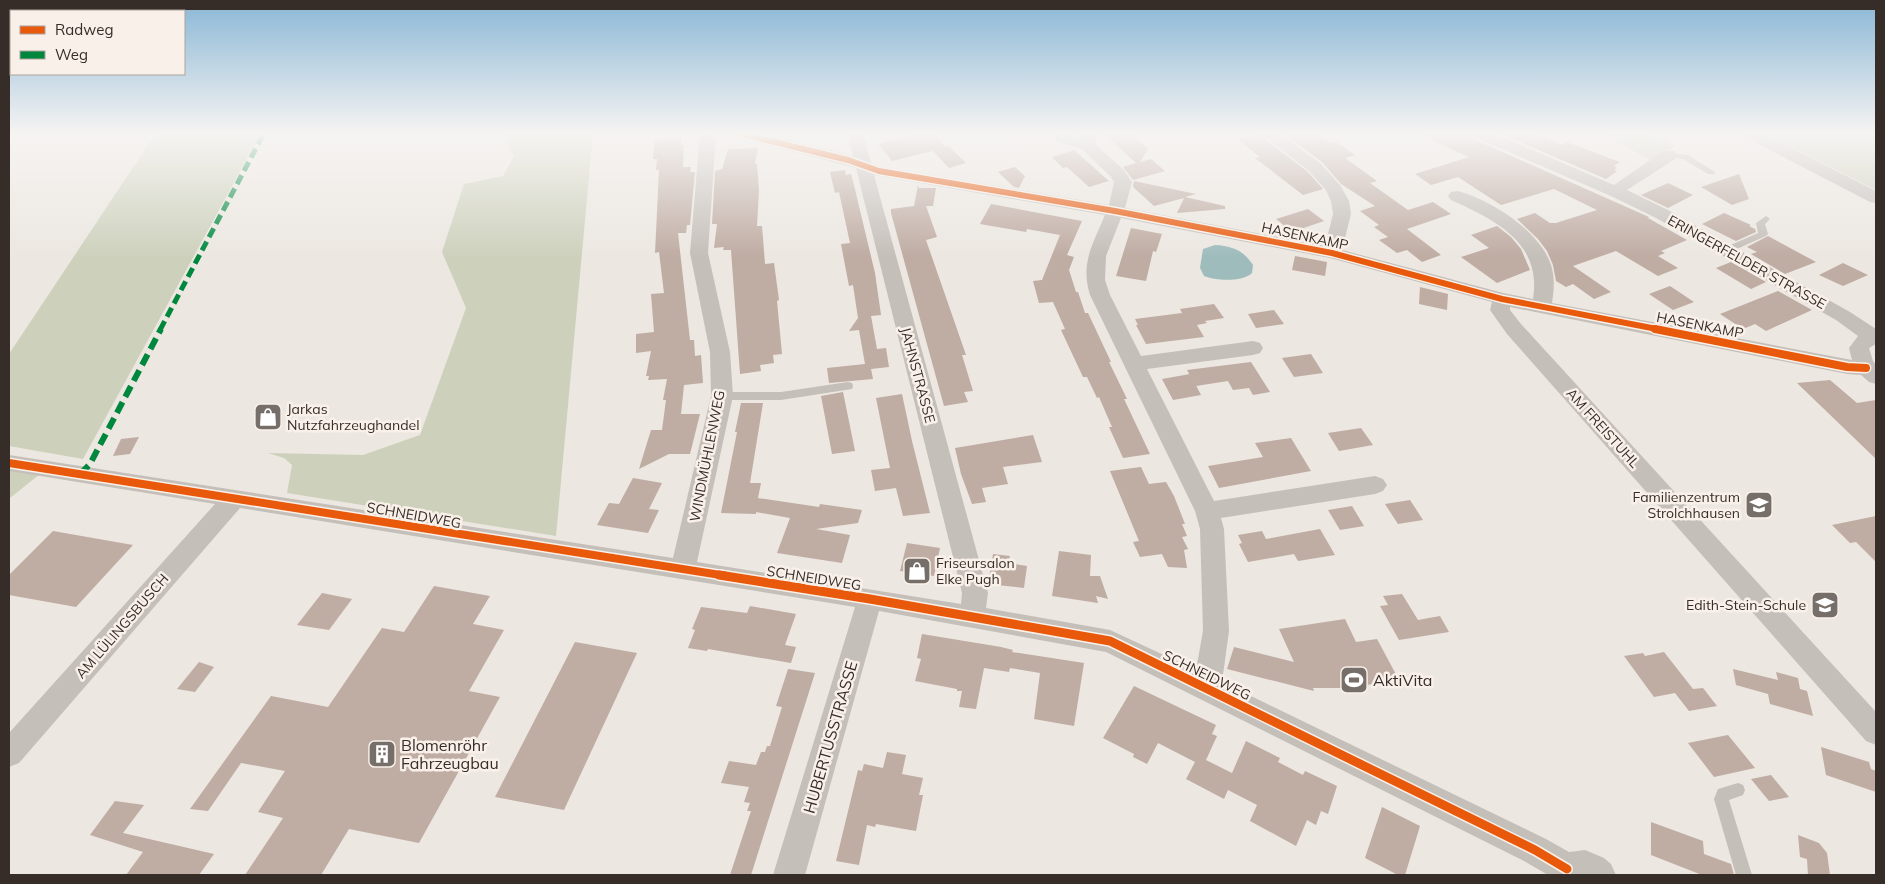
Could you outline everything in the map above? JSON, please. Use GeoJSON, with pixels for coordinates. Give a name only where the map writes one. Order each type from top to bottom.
{"type":"FeatureCollection","features":[{"type":"Feature","properties":{"kind":"street","name":"WINDMÜHLENWEG"},"geometry":{"type":"LineString","coordinates":[[683,570],[722,396],[720,352],[699,253],[705,174]]}},
{"type":"Feature","properties":{"kind":"street","name":"JAHNSTRASSE"},"geometry":{"type":"LineString","coordinates":[[865,174],[975,594],[972,617]]}},
{"type":"Feature","properties":{"kind":"street","name":"HASENKAMP"},"geometry":{"type":"LineString","coordinates":[[893,174],[1115,211],[1332,253],[1502,298],[1871,372]]}},
{"type":"Feature","properties":{"kind":"street"},"geometry":{"type":"LineString","coordinates":[[1118,174],[1122,182],[1122,193],[1097,256],[1095,280],[1134,364],[1207,511],[1212,529],[1216,631],[1207,689]]}},
{"type":"Feature","properties":{"kind":"street"},"geometry":{"type":"LineString","coordinates":[[1322,174],[1336,190],[1342,214],[1332,253]]}},
{"type":"Feature","properties":{"kind":"street","name":"ERINGERFELDER STRASSE"},"geometry":{"type":"LineString","coordinates":[[1574,174],[1617,192],[1727,250],[1843,316],[1875,337]]}},
{"type":"Feature","properties":{"kind":"street"},"geometry":{"type":"LineString","coordinates":[[1617,192],[1622,186],[1640,174]]}},
{"type":"Feature","properties":{"kind":"street"},"geometry":{"type":"LineString","coordinates":[[1829,174],[1876,198]]}},
{"type":"Feature","properties":{"kind":"street"},"geometry":{"type":"LineString","coordinates":[[1457,196],[1502,219],[1529,242],[1537,253],[1545,280],[1542,306]]}},
{"type":"Feature","properties":{"kind":"street","name":"AM FREISTUHL"},"geometry":{"type":"LineString","coordinates":[[1502,298],[1500,310],[1514,329],[1876,732]]}},
{"type":"Feature","properties":{"kind":"street"},"geometry":{"type":"LineString","coordinates":[[1871,372],[1860,357],[1859,348],[1864,341],[1875,337]]}},
{"type":"Feature","properties":{"kind":"street"},"geometry":{"type":"LineString","coordinates":[[1134,364],[1253,348]]}},
{"type":"Feature","properties":{"kind":"street","name":"SCHNEIDWEG"},"geometry":{"type":"LineString","coordinates":[[9,463],[235,498],[448,534],[870,599],[1110,641],[1535,850],[1566,872],[1575,864],[1586,866],[1600,875]]}},
{"type":"Feature","properties":{"kind":"street"},"geometry":{"type":"LineString","coordinates":[[1207,511],[1375,484]]}},
{"type":"Feature","properties":{"kind":"street","name":"AM LÜLINGSBUSCH"},"geometry":{"type":"LineString","coordinates":[[9,754],[235,498]]}},
{"type":"Feature","properties":{"kind":"street","name":"HUBERTUSSTRASSE"},"geometry":{"type":"LineString","coordinates":[[789,875],[870,599]]}},
{"type":"Feature","properties":{"kind":"lane"},"geometry":{"type":"LineString","coordinates":[[1727,250],[1763,234],[1760,223],[1766,220]]}},
{"type":"Feature","properties":{"kind":"lane"},"geometry":{"type":"LineString","coordinates":[[722,396],[781,396],[848,386]]}},
{"type":"Feature","properties":{"kind":"lane"},"geometry":{"type":"LineString","coordinates":[[1738,790],[1723,794],[1720,800],[1744,875]]}},
{"type":"Feature","properties":{"kind":"green space"},"geometry":{"type":"Polygon","coordinates":[[[129,174],[238,174],[83,459],[9,446],[9,354],[129,174]]]}},
{"type":"Feature","properties":{"kind":"green space"},"geometry":{"type":"Polygon","coordinates":[[[504,174],[589,174],[556,536],[287,493],[292,465],[284,458],[268,453],[363,455],[420,435],[466,308],[442,252],[464,184],[504,174]]]}},
{"type":"Feature","properties":{"kind":"green space"},"geometry":{"type":"Polygon","coordinates":[[[1845,174],[1876,174],[1876,190],[1845,174]]]}},
{"type":"Feature","properties":{"kind":"green space"},"geometry":{"type":"Polygon","coordinates":[[[9,469],[40,474],[10,498],[9,469]]]}},
{"type":"Feature","properties":{"kind":"water"},"geometry":{"type":"Polygon","coordinates":[[[1215,245],[1227,246],[1241,252],[1253,265],[1252,273],[1242,278],[1229,280],[1204,276],[1200,268],[1203,249],[1215,245]]]}},
{"type":"Feature","properties":{"kind":"building"},"geometry":{"type":"Polygon","coordinates":[[[659,174],[695,174],[690,225],[687,225],[686,233],[678,233],[690,340],[694,340],[695,356],[701,355],[703,383],[684,385],[681,414],[700,414],[690,454],[669,454],[639,469],[651,430],[662,430],[666,400],[663,400],[667,379],[648,380],[649,376],[646,376],[651,351],[636,353],[636,334],[654,332],[651,294],[664,293],[659,252],[655,253],[659,174]]]}},
{"type":"Feature","properties":{"kind":"building"},"geometry":{"type":"Polygon","coordinates":[[[715,174],[758,174],[757,226],[762,226],[765,264],[774,263],[779,300],[777,301],[782,354],[773,355],[774,363],[760,365],[761,371],[740,374],[731,250],[723,250],[724,247],[714,248],[717,224],[712,224],[715,174]]]}},
{"type":"Feature","properties":{"kind":"building"},"geometry":{"type":"Polygon","coordinates":[[[831,174],[851,174],[875,273],[881,315],[871,316],[877,349],[886,348],[889,367],[871,369],[873,379],[829,383],[827,368],[865,364],[859,330],[849,331],[858,318],[853,285],[849,286],[841,244],[850,243],[839,192],[835,193],[831,174]]]}},
{"type":"Feature","properties":{"kind":"building"},"geometry":{"type":"Polygon","coordinates":[[[1000,174],[1023,174],[1025,176],[1019,188],[1014,187],[1000,174]]]}},
{"type":"Feature","properties":{"kind":"building"},"geometry":{"type":"Polygon","coordinates":[[[1075,174],[1101,174],[1109,181],[1089,187],[1075,174]]]}},
{"type":"Feature","properties":{"kind":"building"},"geometry":{"type":"Polygon","coordinates":[[[1129,174],[1153,174],[1133,180],[1129,174]]]}},
{"type":"Feature","properties":{"kind":"building"},"geometry":{"type":"Polygon","coordinates":[[[1276,174],[1310,174],[1323,189],[1303,195],[1276,174]]]}},
{"type":"Feature","properties":{"kind":"building"},"geometry":{"type":"Polygon","coordinates":[[[1333,174],[1368,174],[1377,181],[1370,183],[1408,210],[1433,202],[1451,214],[1407,229],[1441,255],[1422,262],[1407,250],[1397,253],[1379,240],[1388,237],[1374,227],[1379,225],[1360,211],[1375,206],[1341,184],[1333,174]]]}},
{"type":"Feature","properties":{"kind":"building"},"geometry":{"type":"Polygon","coordinates":[[[1415,174],[1553,174],[1649,217],[1687,240],[1661,251],[1665,253],[1658,256],[1678,268],[1658,276],[1616,251],[1573,266],[1611,292],[1594,299],[1573,284],[1566,287],[1556,281],[1553,265],[1547,251],[1538,239],[1517,219],[1535,213],[1550,223],[1556,223],[1597,210],[1554,189],[1501,205],[1458,177],[1431,185],[1415,174]]]}},
{"type":"Feature","properties":{"kind":"building"},"geometry":{"type":"Polygon","coordinates":[[[1595,174],[1613,174],[1606,179],[1595,174]]]}},
{"type":"Feature","properties":{"kind":"building"},"geometry":{"type":"Polygon","coordinates":[[[1739,174],[1749,199],[1732,205],[1701,187],[1739,174]]]}},
{"type":"Feature","properties":{"kind":"building"},"geometry":{"type":"Polygon","coordinates":[[[1134,181],[1196,194],[1185,197],[1225,206],[1225,209],[1177,213],[1184,198],[1154,206],[1133,187],[1134,181]]]}},
{"type":"Feature","properties":{"kind":"building"},"geometry":{"type":"Polygon","coordinates":[[[1668,183],[1693,195],[1668,208],[1641,195],[1668,183]]]}},
{"type":"Feature","properties":{"kind":"building"},"geometry":{"type":"Polygon","coordinates":[[[918,185],[919,188],[936,188],[933,206],[926,206],[937,237],[926,240],[966,355],[962,355],[973,391],[964,392],[968,402],[944,406],[891,213],[891,209],[914,206],[918,185]]]}},
{"type":"Feature","properties":{"kind":"building"},"geometry":{"type":"Polygon","coordinates":[[[991,204],[1082,221],[1067,255],[1074,257],[1069,270],[1085,313],[1088,313],[1111,362],[1109,362],[1127,399],[1124,399],[1150,454],[1123,458],[1109,427],[1112,427],[1099,397],[1097,398],[1087,377],[1083,377],[1061,330],[1065,329],[1053,302],[1039,303],[1033,281],[1042,280],[1060,235],[1027,229],[1026,232],[980,224],[991,204]]]}},
{"type":"Feature","properties":{"kind":"building"},"geometry":{"type":"Polygon","coordinates":[[[1308,209],[1324,221],[1292,232],[1276,219],[1308,209]]]}},
{"type":"Feature","properties":{"kind":"building"},"geometry":{"type":"Polygon","coordinates":[[[1724,213],[1751,225],[1749,226],[1755,229],[1756,232],[1736,241],[1702,224],[1724,213]]]}},
{"type":"Feature","properties":{"kind":"building"},"geometry":{"type":"Polygon","coordinates":[[[1497,226],[1511,237],[1521,249],[1530,270],[1497,283],[1461,257],[1489,248],[1471,235],[1497,226]]]}},
{"type":"Feature","properties":{"kind":"building"},"geometry":{"type":"Polygon","coordinates":[[[1131,228],[1162,234],[1156,252],[1153,251],[1146,281],[1116,276],[1131,228]]]}},
{"type":"Feature","properties":{"kind":"building"},"geometry":{"type":"Polygon","coordinates":[[[1768,236],[1816,262],[1785,274],[1751,254],[1757,252],[1747,247],[1768,236]]]}},
{"type":"Feature","properties":{"kind":"building"},"geometry":{"type":"Polygon","coordinates":[[[1295,256],[1327,262],[1325,276],[1292,270],[1295,256]]]}},
{"type":"Feature","properties":{"kind":"building"},"geometry":{"type":"Polygon","coordinates":[[[1731,262],[1766,282],[1751,289],[1716,268],[1731,262]]]}},
{"type":"Feature","properties":{"kind":"building"},"geometry":{"type":"Polygon","coordinates":[[[1843,263],[1868,275],[1843,286],[1819,275],[1843,263]]]}},
{"type":"Feature","properties":{"kind":"building"},"geometry":{"type":"Polygon","coordinates":[[[1670,286],[1694,302],[1673,310],[1649,294],[1670,286]]]}},
{"type":"Feature","properties":{"kind":"building"},"geometry":{"type":"Polygon","coordinates":[[[1420,287],[1448,294],[1447,310],[1419,304],[1420,287]]]}},
{"type":"Feature","properties":{"kind":"building"},"geometry":{"type":"Polygon","coordinates":[[[1778,291],[1812,310],[1766,331],[1755,324],[1743,329],[1720,314],[1778,291]]]}},
{"type":"Feature","properties":{"kind":"building"},"geometry":{"type":"Polygon","coordinates":[[[1214,304],[1224,318],[1205,321],[1207,323],[1197,325],[1204,337],[1146,344],[1136,325],[1138,325],[1135,319],[1182,313],[1180,309],[1214,304]]]}},
{"type":"Feature","properties":{"kind":"building"},"geometry":{"type":"Polygon","coordinates":[[[1274,310],[1284,324],[1256,328],[1248,314],[1274,310]]]}},
{"type":"Feature","properties":{"kind":"building"},"geometry":{"type":"Polygon","coordinates":[[[1311,354],[1323,373],[1294,377],[1282,358],[1311,354]]]}},
{"type":"Feature","properties":{"kind":"building"},"geometry":{"type":"Polygon","coordinates":[[[1251,362],[1270,392],[1253,395],[1249,388],[1233,390],[1228,381],[1196,386],[1187,370],[1251,362]]]}},
{"type":"Feature","properties":{"kind":"building"},"geometry":{"type":"Polygon","coordinates":[[[1190,374],[1201,395],[1173,400],[1162,379],[1190,374]]]}},
{"type":"Feature","properties":{"kind":"building"},"geometry":{"type":"Polygon","coordinates":[[[1830,380],[1857,403],[1876,400],[1876,459],[1797,383],[1830,380]]]}},
{"type":"Feature","properties":{"kind":"building"},"geometry":{"type":"Polygon","coordinates":[[[843,392],[855,451],[832,454],[821,396],[843,392]]]}},
{"type":"Feature","properties":{"kind":"building"},"geometry":{"type":"Polygon","coordinates":[[[902,394],[930,513],[903,516],[896,488],[875,491],[871,470],[890,468],[876,398],[902,394]]]}},
{"type":"Feature","properties":{"kind":"building"},"geometry":{"type":"Polygon","coordinates":[[[741,403],[763,403],[750,483],[761,483],[758,498],[819,507],[820,504],[862,510],[858,523],[816,529],[850,535],[842,563],[777,553],[790,518],[756,512],[756,514],[721,513],[741,403]]]}},
{"type":"Feature","properties":{"kind":"building"},"geometry":{"type":"Polygon","coordinates":[[[1361,428],[1373,445],[1339,451],[1328,433],[1361,428]]]}},
{"type":"Feature","properties":{"kind":"building"},"geometry":{"type":"Polygon","coordinates":[[[1033,435],[1042,462],[1003,467],[1008,484],[982,488],[986,502],[972,504],[961,474],[955,448],[1033,435]]]}},
{"type":"Feature","properties":{"kind":"building"},"geometry":{"type":"Polygon","coordinates":[[[139,437],[130,454],[113,456],[121,439],[139,437]]]}},
{"type":"Feature","properties":{"kind":"building"},"geometry":{"type":"Polygon","coordinates":[[[1291,438],[1311,471],[1219,488],[1208,466],[1263,457],[1255,443],[1291,438]]]}},
{"type":"Feature","properties":{"kind":"building"},"geometry":{"type":"Polygon","coordinates":[[[1141,467],[1149,484],[1166,482],[1174,496],[1185,524],[1182,524],[1187,536],[1182,537],[1188,549],[1184,550],[1187,568],[1168,567],[1162,554],[1140,557],[1133,542],[1139,541],[1110,471],[1141,467]]]}},
{"type":"Feature","properties":{"kind":"building"},"geometry":{"type":"Polygon","coordinates":[[[633,478],[662,483],[649,509],[659,510],[648,533],[597,525],[609,503],[619,504],[633,478]]]}},
{"type":"Feature","properties":{"kind":"building"},"geometry":{"type":"Polygon","coordinates":[[[1410,500],[1423,520],[1398,524],[1385,504],[1410,500]]]}},
{"type":"Feature","properties":{"kind":"building"},"geometry":{"type":"Polygon","coordinates":[[[1352,506],[1364,526],[1340,530],[1328,510],[1352,506]]]}},
{"type":"Feature","properties":{"kind":"building"},"geometry":{"type":"Polygon","coordinates":[[[1876,516],[1876,562],[1856,542],[1850,543],[1832,525],[1876,516]]]}},
{"type":"Feature","properties":{"kind":"building"},"geometry":{"type":"Polygon","coordinates":[[[1320,529],[1335,555],[1298,561],[1294,554],[1248,562],[1239,544],[1242,543],[1238,535],[1262,531],[1266,539],[1320,529]]]}},
{"type":"Feature","properties":{"kind":"building"},"geometry":{"type":"Polygon","coordinates":[[[53,531],[133,545],[76,607],[9,595],[9,575],[53,531]]]}},
{"type":"Feature","properties":{"kind":"building"},"geometry":{"type":"Polygon","coordinates":[[[907,543],[940,548],[934,576],[900,571],[907,543]]]}},
{"type":"Feature","properties":{"kind":"building"},"geometry":{"type":"Polygon","coordinates":[[[1059,551],[1091,555],[1090,576],[1100,576],[1108,599],[1096,596],[1098,603],[1052,596],[1059,551]]]}},
{"type":"Feature","properties":{"kind":"building"},"geometry":{"type":"Polygon","coordinates":[[[993,554],[1010,556],[1008,563],[1027,566],[1024,588],[988,584],[993,554]]]}},
{"type":"Feature","properties":{"kind":"building","name":"Blomenröhr Fahrzeugbau"},"geometry":{"type":"Polygon","coordinates":[[[434,586],[490,596],[473,624],[504,630],[469,691],[500,697],[419,843],[349,829],[321,875],[245,875],[283,818],[258,812],[285,771],[241,763],[208,811],[190,809],[271,696],[328,707],[382,628],[404,632],[434,586]]]}},
{"type":"Feature","properties":{"kind":"building"},"geometry":{"type":"Polygon","coordinates":[[[322,593],[352,599],[329,630],[297,625],[322,593]]]}},
{"type":"Feature","properties":{"kind":"building"},"geometry":{"type":"Polygon","coordinates":[[[1402,594],[1418,620],[1440,616],[1449,632],[1399,640],[1380,606],[1388,605],[1383,596],[1402,594]]]}},
{"type":"Feature","properties":{"kind":"building"},"geometry":{"type":"Polygon","coordinates":[[[750,606],[796,614],[785,645],[796,647],[791,663],[708,649],[707,651],[688,648],[695,630],[692,629],[701,607],[747,613],[750,606]]]}},
{"type":"Feature","properties":{"kind":"building"},"geometry":{"type":"Polygon","coordinates":[[[1345,619],[1356,642],[1377,639],[1399,680],[1347,688],[1313,688],[1314,691],[1227,669],[1234,647],[1294,662],[1279,629],[1345,619]]]}},
{"type":"Feature","properties":{"kind":"building"},"geometry":{"type":"Polygon","coordinates":[[[922,634],[1001,647],[1013,650],[1012,652],[1084,663],[1074,726],[1034,719],[1040,673],[1010,668],[1009,672],[984,668],[976,709],[959,707],[962,691],[915,681],[921,659],[917,658],[922,634]]]}},
{"type":"Feature","properties":{"kind":"building"},"geometry":{"type":"Polygon","coordinates":[[[575,642],[637,653],[564,810],[495,797],[575,642]]]}},
{"type":"Feature","properties":{"kind":"building"},"geometry":{"type":"Polygon","coordinates":[[[1664,652],[1693,689],[1703,688],[1717,706],[1689,711],[1675,693],[1654,697],[1624,656],[1643,653],[1645,656],[1664,652]]]}},
{"type":"Feature","properties":{"kind":"building"},"geometry":{"type":"Polygon","coordinates":[[[199,662],[214,667],[195,692],[177,689],[199,662]]]}},
{"type":"Feature","properties":{"kind":"building"},"geometry":{"type":"Polygon","coordinates":[[[788,669],[815,673],[751,875],[730,875],[751,811],[747,811],[750,803],[744,802],[749,787],[721,783],[729,761],[756,765],[761,752],[765,752],[767,746],[770,746],[782,707],[776,706],[788,669]]]}},
{"type":"Feature","properties":{"kind":"building"},"geometry":{"type":"Polygon","coordinates":[[[1733,669],[1778,680],[1776,672],[1798,678],[1800,689],[1807,691],[1813,716],[1770,704],[1768,694],[1736,685],[1733,669]]]}},
{"type":"Feature","properties":{"kind":"building"},"geometry":{"type":"Polygon","coordinates":[[[1134,686],[1216,725],[1212,734],[1217,736],[1206,760],[1232,773],[1246,741],[1280,758],[1278,762],[1303,775],[1305,771],[1337,786],[1328,814],[1321,811],[1316,825],[1307,820],[1296,846],[1250,821],[1257,805],[1228,790],[1224,799],[1186,779],[1195,762],[1158,743],[1147,764],[1133,757],[1134,754],[1103,738],[1134,686]]]}},
{"type":"Feature","properties":{"kind":"building"},"geometry":{"type":"Polygon","coordinates":[[[1728,735],[1755,768],[1714,777],[1688,743],[1728,735]]]}},
{"type":"Feature","properties":{"kind":"building"},"geometry":{"type":"Polygon","coordinates":[[[1821,747],[1869,762],[1871,769],[1876,771],[1876,792],[1826,775],[1821,747]]]}},
{"type":"Feature","properties":{"kind":"building"},"geometry":{"type":"Polygon","coordinates":[[[887,752],[906,755],[902,774],[923,778],[919,795],[923,795],[916,831],[876,824],[875,827],[867,825],[859,865],[836,861],[858,770],[862,771],[864,764],[883,768],[887,752]]]}},
{"type":"Feature","properties":{"kind":"building"},"geometry":{"type":"Polygon","coordinates":[[[1771,775],[1789,797],[1769,801],[1751,779],[1771,775]]]}},
{"type":"Feature","properties":{"kind":"building"},"geometry":{"type":"Polygon","coordinates":[[[115,801],[144,805],[123,833],[214,854],[199,875],[126,875],[143,852],[90,835],[115,801]]]}},
{"type":"Feature","properties":{"kind":"building"},"geometry":{"type":"Polygon","coordinates":[[[1382,807],[1420,826],[1405,875],[1398,875],[1365,858],[1382,807]]]}},
{"type":"Feature","properties":{"kind":"building"},"geometry":{"type":"Polygon","coordinates":[[[1651,822],[1703,841],[1704,854],[1731,864],[1734,875],[1702,875],[1651,855],[1651,822]]]}},
{"type":"Feature","properties":{"kind":"building"},"geometry":{"type":"Polygon","coordinates":[[[1798,835],[1819,843],[1827,853],[1830,875],[1808,875],[1807,859],[1800,857],[1798,835]]]}},
{"type":"Feature","properties":{"kind":"marked path"},"geometry":{"type":"LineString","coordinates":[[80,474],[90,464],[242,174]]}},
{"type":"Feature","properties":{"kind":"cycle path"},"geometry":{"type":"LineString","coordinates":[[898,174],[1115,211],[1332,253],[1502,299],[1847,367],[1866,368]]}},
{"type":"Feature","properties":{"kind":"cycle path"},"geometry":{"type":"LineString","coordinates":[[9,463],[870,599],[1110,641],[1535,850],[1567,869]]}},
{"type":"Feature","properties":{"kind":"place","name":"Jarkas Nutzfahrzeughandel"},"geometry":{"type":"Point","coordinates":[268,417]}},
{"type":"Feature","properties":{"kind":"place","name":"Familienzentrum Strolchhausen"},"geometry":{"type":"Point","coordinates":[1759,505]}},
{"type":"Feature","properties":{"kind":"place","name":"Friseursalon Elke Pugh"},"geometry":{"type":"Point","coordinates":[917,571]}},
{"type":"Feature","properties":{"kind":"place","name":"Edith-Stein-Schule"},"geometry":{"type":"Point","coordinates":[1825,605]}},
{"type":"Feature","properties":{"kind":"place","name":"AktiVita"},"geometry":{"type":"Point","coordinates":[1354,680]}},
{"type":"Feature","properties":{"kind":"place","name":"Blomenröhr Fahrzeugbau"},"geometry":{"type":"Point","coordinates":[382,754]}}]}
